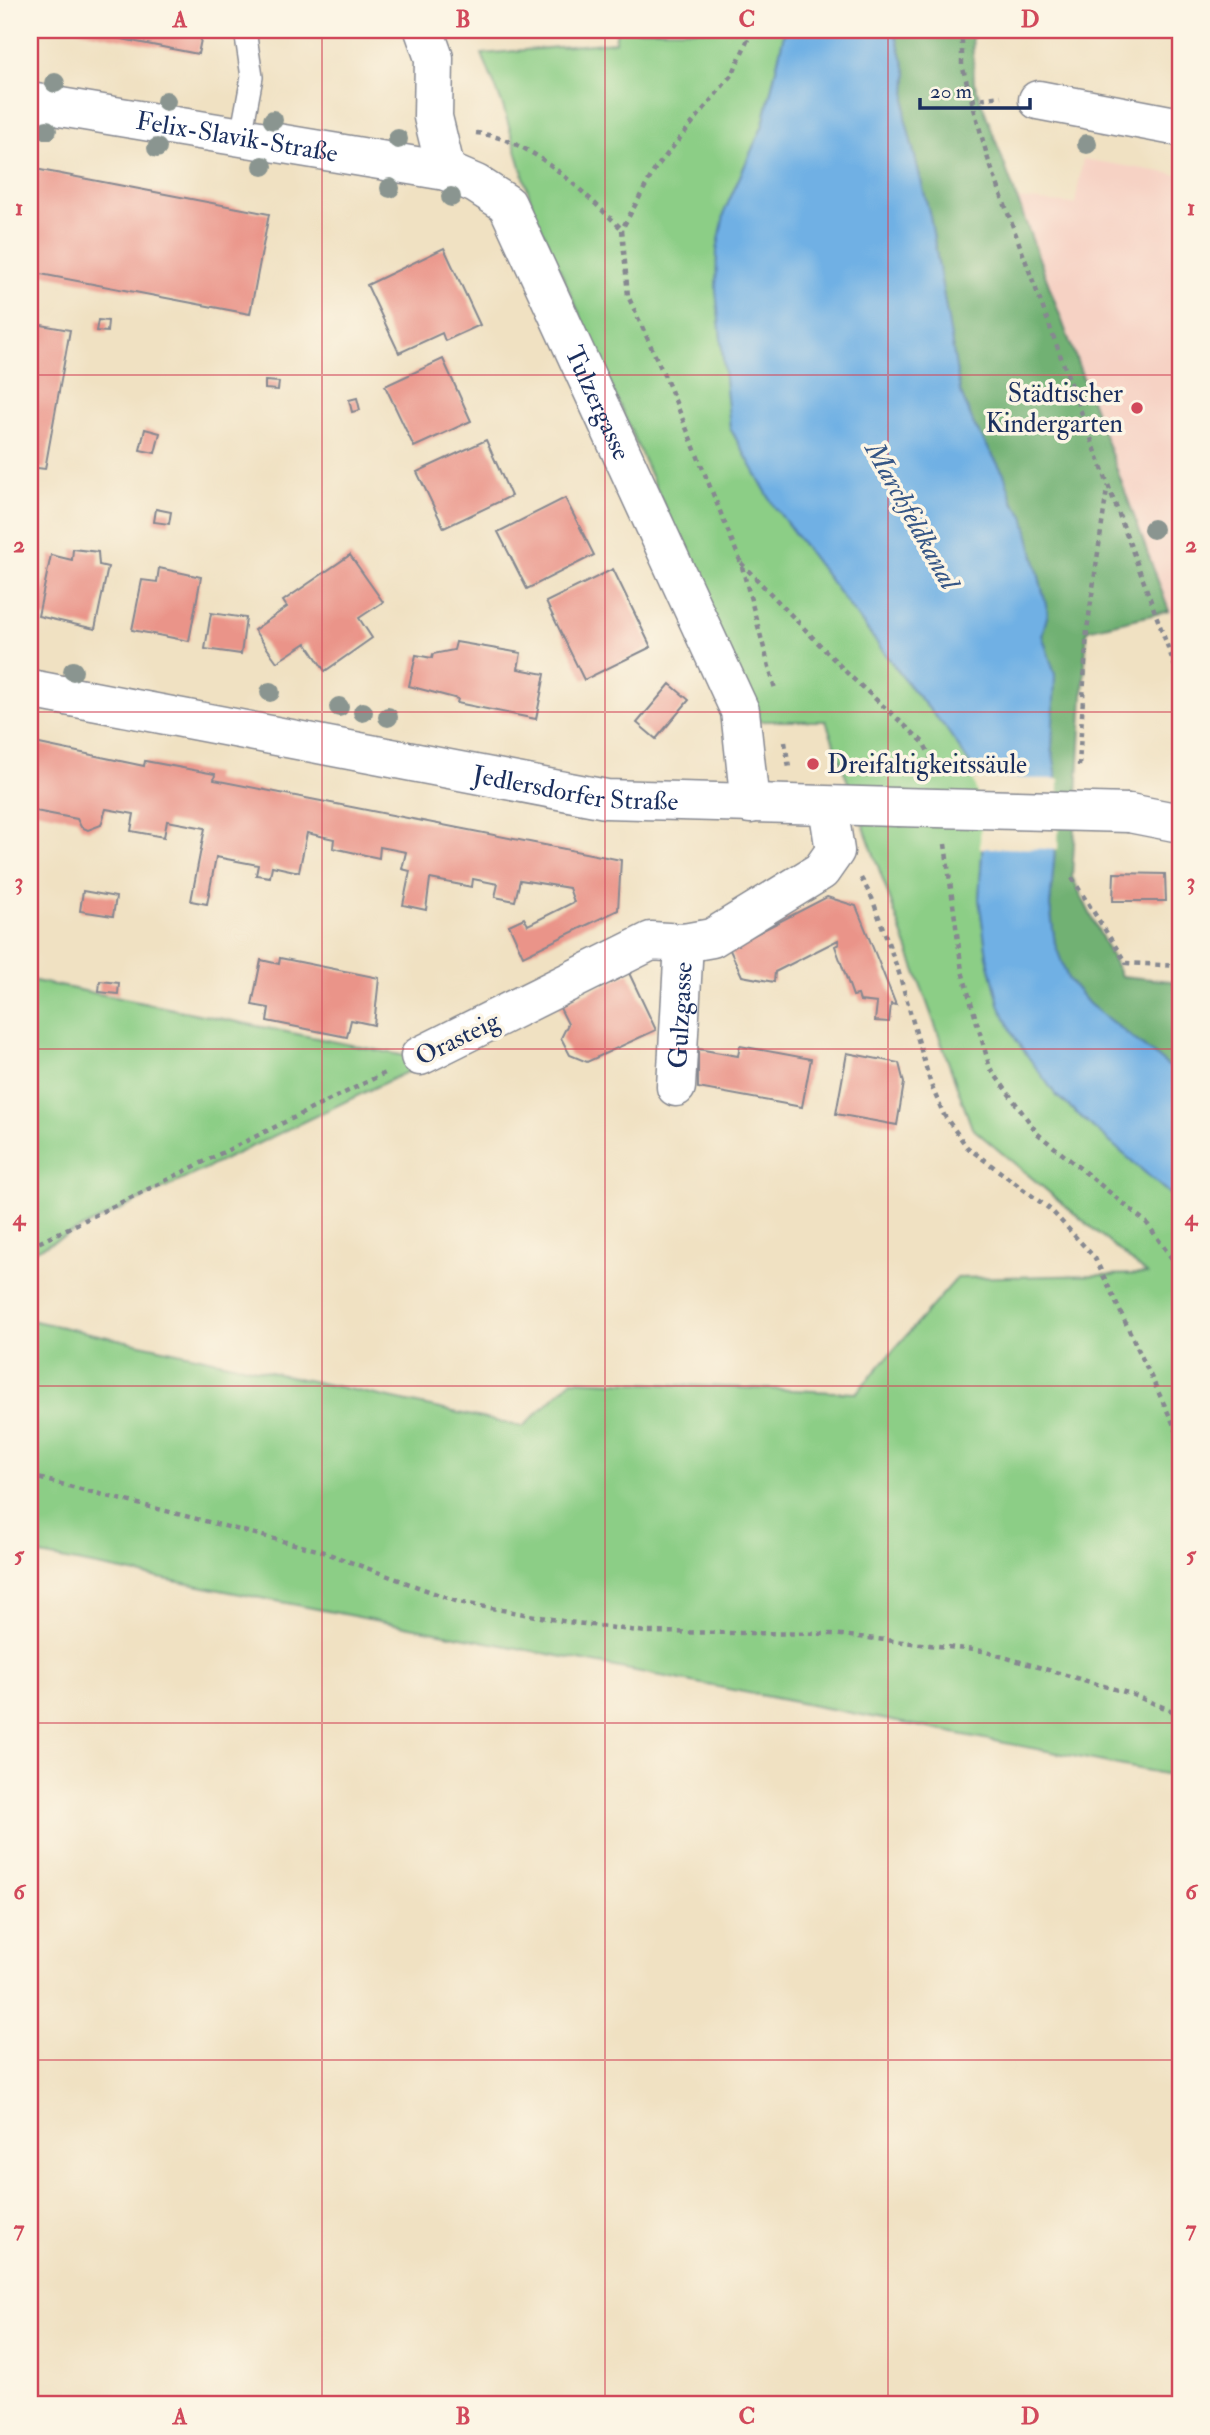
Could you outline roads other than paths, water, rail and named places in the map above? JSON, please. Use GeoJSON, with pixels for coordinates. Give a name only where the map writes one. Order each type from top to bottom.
{"type":"FeatureCollection","features":[{"type":"Feature","properties":{"kind":"street"},"geometry":{"type":"LineString","coordinates":[[424,30],[434,58],[433,117],[446,171]]}},
{"type":"Feature","properties":{"kind":"street"},"geometry":{"type":"LineString","coordinates":[[1038,100],[1180,127]]}},
{"type":"Feature","properties":{"kind":"street","name":"Felix-Slavik-Straße"},"geometry":{"type":"LineString","coordinates":[[30,102],[446,171]]}},
{"type":"Feature","properties":{"kind":"street","name":"Tulzergasse"},"geometry":{"type":"LineString","coordinates":[[446,171],[476,184],[507,204],[740,711],[750,804]]}},
{"type":"Feature","properties":{"kind":"street","name":"Jedlersdorfer Straße"},"geometry":{"type":"LineString","coordinates":[[30,689],[606,799],[1129,813],[1180,808]]}},
{"type":"Feature","properties":{"kind":"street","name":"Orasteig"},"geometry":{"type":"LineString","coordinates":[[420,1056],[651,941],[684,943],[712,938],[821,872],[835,851],[828,806]]}},
{"type":"Feature","properties":{"kind":"street","name":"Jedlersdorfer Straße"},"geometry":{"type":"LineString","coordinates":[[1129,813],[1180,823]]}},
{"type":"Feature","properties":{"kind":"street","name":"Gulzgasse"},"geometry":{"type":"LineString","coordinates":[[676,1087],[684,943]]}},
{"type":"Feature","properties":{"kind":"lane"},"geometry":{"type":"LineString","coordinates":[[241,136],[252,77],[245,30]]}},
{"type":"Feature","properties":{"kind":"water","name":"Marchfeldkanal"},"geometry":{"type":"Polygon","coordinates":[[[785,30],[894,30],[907,74],[905,118],[930,216],[960,391],[974,425],[1004,474],[1013,502],[1024,516],[1048,613],[1042,635],[1055,675],[1052,747],[1056,773],[1055,849],[1050,906],[1055,944],[1068,979],[1089,1004],[1180,1075],[1180,1203],[1056,1095],[1016,1040],[1000,1007],[987,956],[979,899],[985,810],[975,771],[945,727],[911,688],[774,506],[730,428],[716,290],[717,250],[725,210],[763,125],[785,30]]]}},
{"type":"Feature","properties":{"kind":"place","name":"Städtischer Kindergarten"},"geometry":{"type":"Point","coordinates":[1137,408]}},
{"type":"Feature","properties":{"kind":"place","name":"Dreifaltigkeitssäule"},"geometry":{"type":"Point","coordinates":[813,764]}}]}
